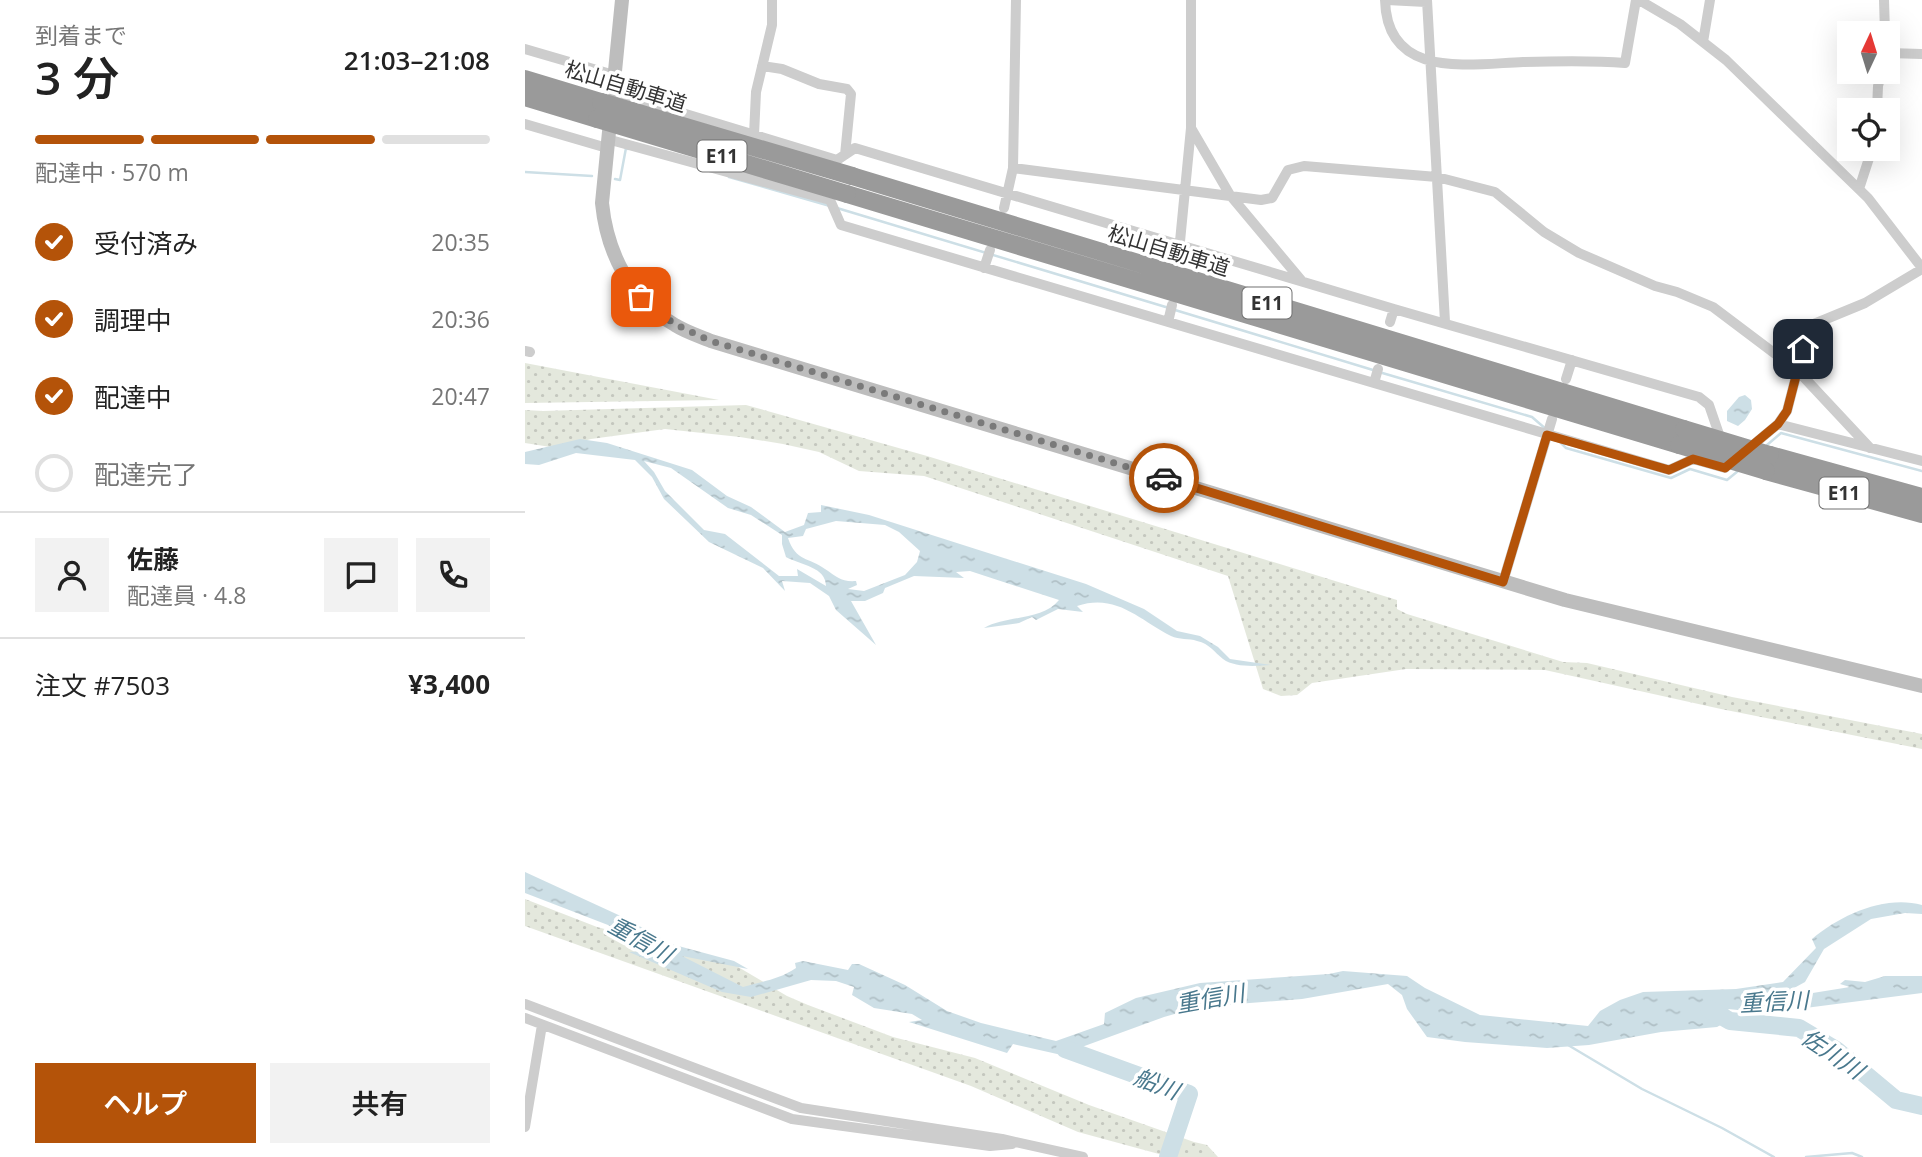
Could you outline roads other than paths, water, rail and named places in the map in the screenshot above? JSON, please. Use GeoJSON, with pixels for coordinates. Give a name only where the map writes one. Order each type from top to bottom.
{"type":"FeatureCollection","features":[{"type":"Feature","properties":{"kind":"highway","name":"松山自動車道"},"geometry":{"type":"LineString","coordinates":[[525,79],[852,176],[1681,437]]}},
{"type":"Feature","properties":{"kind":"highway","name":"松山自動車道"},"geometry":{"type":"LineString","coordinates":[[525,97],[603,104],[848,194],[1681,437],[1922,514]]}},
{"type":"Feature","properties":{"kind":"highway","name":"松山自動車道"},"geometry":{"type":"LineString","coordinates":[[1768,463],[1922,497]]}},
{"type":"Feature","properties":{"kind":"street"},"geometry":{"type":"LineString","coordinates":[[622,0],[614,75],[603,104],[607,144],[602,203],[604,228],[609,247],[630,286],[651,309],[676,326],[724,345],[1503,582],[1591,607],[1922,686]]}},
{"type":"Feature","properties":{"kind":"street"},"geometry":{"type":"LineString","coordinates":[[754,135],[756,92],[772,25],[772,0]]}},
{"type":"Feature","properties":{"kind":"street"},"geometry":{"type":"LineString","coordinates":[[1004,208],[1013,168],[1016,0]]}},
{"type":"Feature","properties":{"kind":"street"},"geometry":{"type":"LineString","coordinates":[[1178,262],[1191,128],[1191,0]]}},
{"type":"Feature","properties":{"kind":"street"},"geometry":{"type":"LineString","coordinates":[[525,124],[830,200],[841,225],[1669,470],[1693,459],[1725,468],[1778,424],[1787,411],[1809,326],[1865,303],[1922,268],[1859,189],[1726,60],[1680,24],[1638,0],[1625,63],[1563,60],[1463,66],[1441,64],[1430,59],[1413,54],[1396,40],[1385,14],[1386,0],[1427,1],[1430,59],[1445,322]]}},
{"type":"Feature","properties":{"kind":"street"},"geometry":{"type":"LineString","coordinates":[[1703,42],[1710,0]]}},
{"type":"Feature","properties":{"kind":"street"},"geometry":{"type":"LineString","coordinates":[[1884,0],[1885,21]]}},
{"type":"Feature","properties":{"kind":"street"},"geometry":{"type":"LineString","coordinates":[[525,49],[614,75]]}},
{"type":"Feature","properties":{"kind":"street"},"geometry":{"type":"LineString","coordinates":[[1901,53],[1922,54]]}},
{"type":"Feature","properties":{"kind":"street"},"geometry":{"type":"LineString","coordinates":[[762,66],[782,69],[819,84],[847,89],[851,94],[845,155]]}},
{"type":"Feature","properties":{"kind":"street"},"geometry":{"type":"LineString","coordinates":[[603,104],[754,135],[837,160],[855,148],[1699,397],[1709,405],[1723,443],[1738,457]]}},
{"type":"Feature","properties":{"kind":"street"},"geometry":{"type":"LineString","coordinates":[[1191,128],[1230,195],[1301,280]]}},
{"type":"Feature","properties":{"kind":"street"},"geometry":{"type":"LineString","coordinates":[[1859,189],[1868,161]]}},
{"type":"Feature","properties":{"kind":"street"},"geometry":{"type":"LineString","coordinates":[[1013,168],[1261,200],[1272,198],[1287,170],[1304,166],[1437,177],[1495,192],[1544,232],[1579,253],[1655,286],[1713,307],[1798,371],[1870,447]]}},
{"type":"Feature","properties":{"kind":"street"},"geometry":{"type":"LineString","coordinates":[[984,268],[990,250]]}},
{"type":"Feature","properties":{"kind":"street"},"geometry":{"type":"LineString","coordinates":[[1168,322],[1172,305]]}},
{"type":"Feature","properties":{"kind":"street"},"geometry":{"type":"LineString","coordinates":[[1390,322],[1394,309]]}},
{"type":"Feature","properties":{"kind":"street"},"geometry":{"type":"LineString","coordinates":[[1566,379],[1572,360]]}},
{"type":"Feature","properties":{"kind":"street"},"geometry":{"type":"LineString","coordinates":[[1374,383],[1378,369]]}},
{"type":"Feature","properties":{"kind":"street"},"geometry":{"type":"LineString","coordinates":[[1503,582],[1552,419]]}},
{"type":"Feature","properties":{"kind":"street"},"geometry":{"type":"LineString","coordinates":[[1778,424],[1922,461]]}},
{"type":"Feature","properties":{"kind":"street"},"geometry":{"type":"LineString","coordinates":[[525,1004],[801,1108],[1024,1143],[1083,1157]]}},
{"type":"Feature","properties":{"kind":"street"},"geometry":{"type":"LineString","coordinates":[[525,1018],[792,1119],[990,1146],[1024,1143]]}},
{"type":"Feature","properties":{"kind":"street"},"geometry":{"type":"LineString","coordinates":[[525,1127],[542,1025]]}},
{"type":"Feature","properties":{"kind":"water"},"geometry":{"type":"Polygon","coordinates":[[[1745,395],[1751,400],[1752,409],[1738,426],[1727,421],[1727,411],[1739,397],[1745,395]]]}},
{"type":"Feature","properties":{"kind":"water"},"geometry":{"type":"Polygon","coordinates":[[[580,439],[607,443],[692,470],[727,496],[751,507],[785,532],[804,525],[808,513],[821,512],[821,505],[869,515],[1086,584],[1144,609],[1177,631],[1200,636],[1218,647],[1230,659],[1271,665],[1246,666],[1228,662],[1205,644],[1171,636],[1127,610],[1104,603],[1077,606],[1083,612],[1058,609],[1036,620],[1032,617],[1019,623],[984,628],[1034,615],[1052,607],[1059,600],[970,571],[956,572],[964,578],[914,576],[885,588],[883,593],[865,601],[851,601],[876,645],[836,610],[829,596],[810,583],[782,581],[785,591],[763,568],[709,542],[664,499],[652,477],[635,460],[576,453],[539,465],[525,464],[525,452],[580,439]],[[644,461],[665,491],[704,530],[725,534],[779,576],[798,576],[797,569],[826,586],[822,575],[812,567],[786,557],[782,535],[751,515],[728,508],[671,468],[644,461]],[[836,521],[806,529],[803,536],[788,538],[799,555],[839,578],[856,581],[857,585],[848,589],[864,591],[905,575],[917,562],[920,551],[899,532],[885,525],[836,521]]]}},
{"type":"Feature","properties":{"kind":"water","name":"重信川"},"geometry":{"type":"Polygon","coordinates":[[[525,872],[625,918],[671,944],[734,961],[748,969],[682,956],[743,987],[783,975],[796,968],[795,963],[803,961],[848,970],[852,964],[859,964],[905,985],[947,1011],[981,1023],[1056,1041],[1104,1024],[1105,1013],[1136,998],[1200,983],[1343,971],[1407,976],[1425,988],[1480,1015],[1588,1026],[1600,1011],[1643,992],[1736,989],[1783,982],[1816,948],[1812,939],[1823,930],[1864,909],[1893,903],[1922,905],[1922,914],[1905,913],[1871,919],[1824,949],[1805,982],[1785,993],[1794,996],[1850,987],[1840,984],[1845,980],[1865,982],[1885,976],[1922,976],[1922,993],[1767,1013],[1728,1009],[1735,1017],[1717,1027],[1661,1032],[1589,1045],[1547,1048],[1427,1037],[1407,1009],[1402,995],[1388,984],[1302,999],[1199,1007],[1079,1048],[1066,1056],[1013,1044],[1007,1053],[909,1022],[922,1020],[912,1014],[874,1008],[852,995],[854,987],[836,981],[811,980],[751,997],[722,992],[629,952],[645,951],[608,925],[525,893],[525,872]]]}},
{"type":"Feature","properties":{"kind":"waterway"},"geometry":{"type":"LineString","coordinates":[[615,179],[620,180],[626,148],[628,149]]}},
{"type":"Feature","properties":{"kind":"waterway"},"geometry":{"type":"LineString","coordinates":[[525,172],[592,176]]}},
{"type":"Feature","properties":{"kind":"waterway"},"geometry":{"type":"LineString","coordinates":[[729,177],[830,206]]}},
{"type":"Feature","properties":{"kind":"waterway"},"geometry":{"type":"LineString","coordinates":[[837,208],[1169,308]]}},
{"type":"Feature","properties":{"kind":"waterway"},"geometry":{"type":"LineString","coordinates":[[1175,310],[1373,370]]}},
{"type":"Feature","properties":{"kind":"waterway"},"geometry":{"type":"LineString","coordinates":[[1379,372],[1532,417],[1547,430]]}},
{"type":"Feature","properties":{"kind":"waterway"},"geometry":{"type":"LineString","coordinates":[[1767,445],[1781,433],[1922,471]]}},
{"type":"Feature","properties":{"kind":"waterway"},"geometry":{"type":"LineString","coordinates":[[1559,441],[1566,448],[1671,478],[1690,469],[1727,480],[1738,471]]}},
{"type":"Feature","properties":{"kind":"waterway","name":"佐川川"},"geometry":{"type":"LineString","coordinates":[[1709,1009],[1730,1021],[1799,1028],[1836,1050],[1896,1100],[1922,1106]]}},
{"type":"Feature","properties":{"kind":"waterway"},"geometry":{"type":"LineString","coordinates":[[1568,1045],[1642,1089],[1774,1157]]}},
{"type":"Feature","properties":{"kind":"waterway","name":"船川"},"geometry":{"type":"LineString","coordinates":[[1065,1049],[1189,1094],[1168,1157]]}},
{"type":"Feature","properties":{"kind":"waterway"},"geometry":{"type":"LineString","coordinates":[[1806,1157],[1852,1153],[1862,1157]]}}]}
